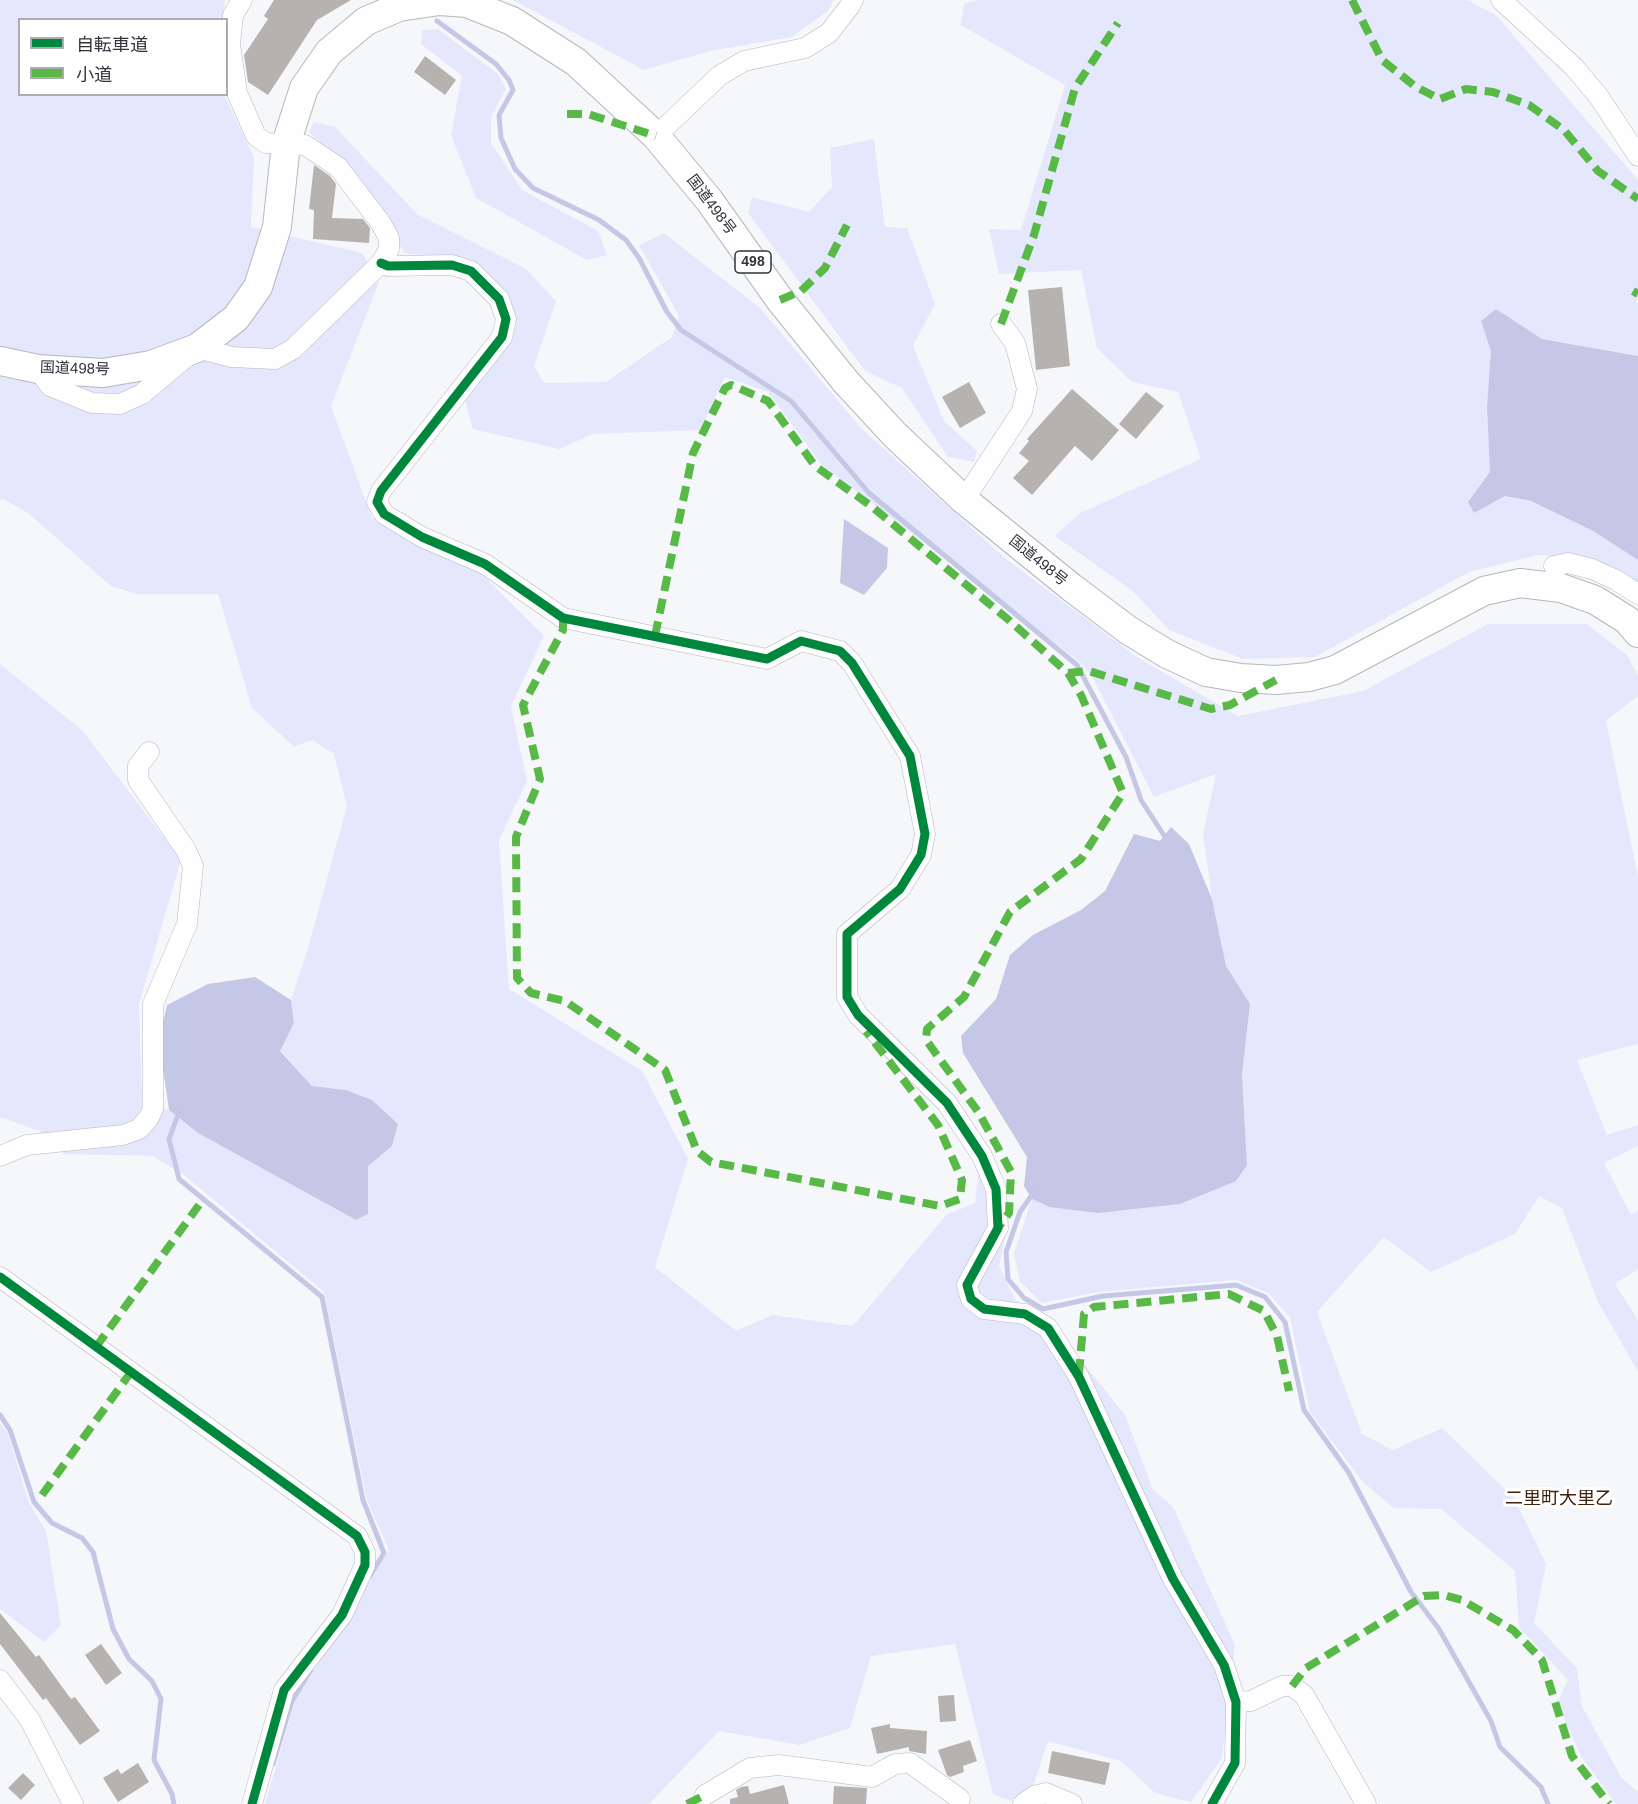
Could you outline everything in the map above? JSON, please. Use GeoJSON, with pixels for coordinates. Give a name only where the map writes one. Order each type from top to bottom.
{"type":"FeatureCollection","features":[{"type":"Feature","properties":{"kind":"highway","name":"国道498号"},"geometry":{"type":"LineString","coordinates":[[0,361],[38,369],[103,373],[151,365],[197,348],[236,318],[258,287],[277,227],[286,144],[304,87],[329,52],[366,21],[399,7],[439,1],[465,2],[512,21],[576,62],[656,136],[709,200],[780,300],[846,382],[895,435],[964,500],[1071,587],[1128,630],[1167,654],[1206,672],[1241,678],[1276,680],[1309,676],[1335,670],[1484,591],[1520,583],[1561,588],[1595,600],[1627,620],[1638,633]]}},
{"type":"Feature","properties":{"kind":"street"},"geometry":{"type":"LineString","coordinates":[[197,348],[232,357],[274,359],[293,349],[381,263],[388,249],[389,238],[380,222],[338,167],[305,145],[266,143],[255,136],[237,93],[230,44],[233,15],[242,0]]}},
{"type":"Feature","properties":{"kind":"street"},"geometry":{"type":"LineString","coordinates":[[656,136],[719,76],[744,61],[805,48],[829,33],[853,0]]}},
{"type":"Feature","properties":{"kind":"street"},"geometry":{"type":"LineString","coordinates":[[1501,0],[1574,67],[1599,97],[1638,156]]}},
{"type":"Feature","properties":{"kind":"street"},"geometry":{"type":"LineString","coordinates":[[381,263],[388,266],[452,265],[471,271],[499,299],[506,319],[502,337],[381,491],[377,502],[384,514],[422,537],[485,564],[563,618],[767,659],[801,641],[840,651],[852,663],[909,756],[925,834],[921,855],[900,889],[847,934],[847,997],[858,1015],[947,1103],[982,1156],[996,1189],[998,1228],[967,1285],[971,1299],[984,1309],[1025,1314],[1048,1328],[1079,1377],[1173,1579],[1224,1665],[1236,1702],[1235,1763],[1212,1804]]}},
{"type":"Feature","properties":{"kind":"street"},"geometry":{"type":"LineString","coordinates":[[964,500],[1022,411],[1027,389],[1015,343],[1000,324]]}},
{"type":"Feature","properties":{"kind":"street"},"geometry":{"type":"LineString","coordinates":[[1554,566],[1568,563],[1592,569],[1638,594]]}},
{"type":"Feature","properties":{"kind":"street"},"geometry":{"type":"LineString","coordinates":[[0,1156],[27,1144],[123,1135],[139,1129],[153,1109],[153,1004],[187,924],[193,866],[186,850],[138,780],[138,766],[149,752]]}},
{"type":"Feature","properties":{"kind":"street"},"geometry":{"type":"LineString","coordinates":[[0,1277],[357,1536],[365,1552],[365,1565],[342,1615],[284,1690],[252,1804]]}},
{"type":"Feature","properties":{"kind":"street"},"geometry":{"type":"LineString","coordinates":[[0,1680],[30,1720],[73,1804]]}},
{"type":"Feature","properties":{"kind":"street"},"geometry":{"type":"LineString","coordinates":[[1236,1702],[1251,1701],[1282,1686],[1292,1686],[1304,1695],[1366,1804]]}},
{"type":"Feature","properties":{"kind":"street"},"geometry":{"type":"LineString","coordinates":[[705,1795],[750,1768],[779,1765],[872,1777],[895,1764],[910,1763],[963,1802]]}},
{"type":"Feature","properties":{"kind":"street"},"geometry":{"type":"LineString","coordinates":[[1023,1804],[1034,1796],[1046,1793],[1072,1804]]}},
{"type":"Feature","properties":{"kind":"shaded area"},"geometry":{"type":"Polygon","coordinates":[[[0,0],[225,0],[223,18],[18,18],[18,96],[224,96],[254,157],[251,227],[362,253],[379,282],[331,406],[372,518],[479,571],[544,636],[511,706],[527,781],[499,840],[509,989],[642,1071],[688,1159],[655,1267],[736,1331],[772,1315],[853,1326],[946,1215],[975,1203],[978,1174],[1008,1225],[999,1266],[1016,1301],[1048,1319],[1125,1415],[1153,1490],[1173,1507],[1235,1645],[1222,1758],[1191,1802],[1155,1793],[1121,1761],[1048,1741],[1033,1786],[1011,1801],[993,1794],[955,1644],[871,1656],[850,1728],[799,1745],[719,1731],[649,1804],[265,1804],[295,1701],[389,1550],[367,1500],[324,1292],[184,1175],[153,1156],[64,1154],[39,1131],[0,1117],[0,664],[82,730],[181,860],[139,1004],[142,1102],[169,1110],[198,1133],[356,1220],[368,1214],[368,1166],[392,1146],[398,1124],[372,1100],[346,1090],[312,1086],[280,1050],[294,1023],[291,1000],[308,948],[347,806],[334,754],[312,740],[294,747],[252,708],[218,594],[137,594],[111,586],[28,513],[3,499],[0,500],[0,0]]]}},
{"type":"Feature","properties":{"kind":"shaded area"},"geometry":{"type":"Polygon","coordinates":[[[513,0],[834,0],[828,11],[792,37],[710,51],[644,70],[513,0]]]}},
{"type":"Feature","properties":{"kind":"shaded area"},"geometry":{"type":"Polygon","coordinates":[[[977,0],[1467,0],[1496,15],[1638,180],[1638,297],[1636,302],[1638,303],[1638,356],[1542,339],[1496,309],[1487,407],[1490,472],[1474,513],[1505,496],[1531,501],[1593,531],[1638,560],[1638,583],[1590,558],[1538,555],[1469,572],[1315,657],[1243,659],[1169,630],[1134,592],[1055,536],[1080,513],[1201,459],[1178,392],[1132,382],[1097,348],[1081,270],[999,274],[989,229],[1021,230],[1065,85],[961,25],[964,4],[977,0]]]}},
{"type":"Feature","properties":{"kind":"shaded area"},"geometry":{"type":"Polygon","coordinates":[[[438,29],[498,74],[506,89],[491,117],[491,143],[522,190],[598,231],[607,255],[587,260],[476,198],[451,135],[462,76],[421,44],[422,30],[438,29]]]}},
{"type":"Feature","properties":{"kind":"shaded area"},"geometry":{"type":"Polygon","coordinates":[[[314,122],[335,127],[417,214],[525,268],[556,301],[534,366],[544,383],[606,382],[672,337],[679,316],[639,245],[664,233],[760,308],[861,428],[1006,559],[1137,657],[1238,716],[1363,691],[1488,624],[1587,624],[1627,655],[1638,676],[1638,696],[1606,721],[1638,877],[1638,1044],[1577,1060],[1607,1135],[1638,1125],[1638,1146],[1604,1163],[1631,1215],[1638,1210],[1638,1269],[1615,1284],[1638,1320],[1638,1372],[1597,1300],[1562,1208],[1539,1196],[1515,1234],[1431,1272],[1384,1237],[1317,1312],[1362,1434],[1393,1450],[1442,1428],[1514,1498],[1546,1564],[1534,1623],[1577,1668],[1582,1706],[1621,1777],[1638,1792],[1638,1804],[1616,1804],[1581,1756],[1557,1703],[1568,1680],[1519,1627],[1515,1571],[1441,1509],[1394,1508],[1363,1482],[1310,1412],[1290,1317],[1268,1293],[1236,1280],[1098,1292],[1042,1303],[1020,1282],[1014,1253],[1032,1199],[1049,1207],[1247,1165],[1242,1075],[1250,1004],[1226,966],[1212,899],[1203,834],[1216,774],[1154,797],[1094,680],[1080,662],[821,464],[768,392],[725,377],[700,430],[593,434],[559,449],[473,429],[465,401],[512,339],[512,307],[475,263],[405,253],[344,164],[309,132],[314,122]]]}},
{"type":"Feature","properties":{"kind":"shaded area"},"geometry":{"type":"Polygon","coordinates":[[[874,139],[885,227],[907,228],[935,304],[913,346],[944,421],[977,451],[974,462],[948,457],[902,388],[865,371],[748,213],[752,197],[809,212],[832,187],[830,148],[874,139]]]}},
{"type":"Feature","properties":{"kind":"shaded area"},"geometry":{"type":"Polygon","coordinates":[[[1496,309],[1542,339],[1638,356],[1638,560],[1593,531],[1531,501],[1505,496],[1474,513],[1468,502],[1490,472],[1487,407],[1491,351],[1481,321],[1496,309]]]}},
{"type":"Feature","properties":{"kind":"shaded area"},"geometry":{"type":"Polygon","coordinates":[[[844,519],[888,548],[887,568],[864,595],[840,583],[844,519]]]}},
{"type":"Feature","properties":{"kind":"shaded area"},"geometry":{"type":"Polygon","coordinates":[[[1171,827],[1189,844],[1212,899],[1226,966],[1250,1004],[1242,1075],[1247,1165],[1236,1181],[1180,1204],[1098,1213],[1049,1207],[1032,1199],[1024,1186],[1027,1157],[963,1053],[961,1036],[996,999],[1010,955],[1033,935],[1081,910],[1105,891],[1134,834],[1160,841],[1171,827]]]}},
{"type":"Feature","properties":{"kind":"shaded area"},"geometry":{"type":"Polygon","coordinates":[[[255,977],[291,1000],[294,1023],[280,1051],[312,1086],[346,1090],[372,1100],[398,1124],[392,1146],[368,1166],[368,1214],[356,1220],[198,1133],[169,1110],[159,1040],[167,1005],[208,984],[255,977]]]}},
{"type":"Feature","properties":{"kind":"shaded area"},"geometry":{"type":"Polygon","coordinates":[[[0,1423],[8,1434],[29,1503],[46,1531],[61,1625],[44,1642],[0,1609],[0,1423]]]}},
{"type":"Feature","properties":{"kind":"building"},"geometry":{"type":"Polygon","coordinates":[[[274,0],[351,0],[317,20],[268,95],[248,82],[244,55],[268,19],[264,16],[274,0]]]}},
{"type":"Feature","properties":{"kind":"building"},"geometry":{"type":"Polygon","coordinates":[[[425,56],[456,80],[445,95],[414,72],[425,56]]]}},
{"type":"Feature","properties":{"kind":"building"},"geometry":{"type":"Polygon","coordinates":[[[314,165],[330,176],[336,184],[332,218],[363,219],[370,228],[369,243],[313,239],[314,210],[309,209],[314,165]]]}},
{"type":"Feature","properties":{"kind":"building"},"geometry":{"type":"Polygon","coordinates":[[[1062,287],[1070,366],[1036,370],[1028,290],[1062,287]]]}},
{"type":"Feature","properties":{"kind":"building"},"geometry":{"type":"Polygon","coordinates":[[[969,382],[986,413],[960,428],[942,397],[969,382]]]}},
{"type":"Feature","properties":{"kind":"building"},"geometry":{"type":"Polygon","coordinates":[[[1072,389],[1119,430],[1092,461],[1075,446],[1032,495],[1013,478],[1029,461],[1019,453],[1029,441],[1027,439],[1072,389]]]}},
{"type":"Feature","properties":{"kind":"building"},"geometry":{"type":"Polygon","coordinates":[[[1146,392],[1164,406],[1136,439],[1119,424],[1146,392]]]}},
{"type":"Feature","properties":{"kind":"building"},"geometry":{"type":"Polygon","coordinates":[[[0,1613],[36,1657],[39,1655],[71,1699],[75,1697],[100,1731],[80,1745],[46,1698],[43,1700],[0,1644],[0,1613]]]}},
{"type":"Feature","properties":{"kind":"building"},"geometry":{"type":"Polygon","coordinates":[[[101,1644],[122,1673],[106,1685],[85,1655],[101,1644]]]}},
{"type":"Feature","properties":{"kind":"building"},"geometry":{"type":"Polygon","coordinates":[[[954,1695],[956,1721],[940,1722],[938,1696],[954,1695]]]}},
{"type":"Feature","properties":{"kind":"building"},"geometry":{"type":"Polygon","coordinates":[[[890,1724],[890,1728],[927,1731],[926,1754],[909,1751],[909,1747],[877,1754],[871,1728],[890,1724]]]}},
{"type":"Feature","properties":{"kind":"building"},"geometry":{"type":"Polygon","coordinates":[[[970,1740],[977,1761],[963,1766],[964,1772],[950,1777],[947,1775],[938,1750],[970,1740]]]}},
{"type":"Feature","properties":{"kind":"building"},"geometry":{"type":"Polygon","coordinates":[[[1052,1751],[1110,1763],[1105,1785],[1048,1773],[1052,1751]]]}},
{"type":"Feature","properties":{"kind":"building"},"geometry":{"type":"Polygon","coordinates":[[[138,1763],[149,1782],[118,1802],[103,1778],[118,1769],[121,1774],[138,1763]]]}},
{"type":"Feature","properties":{"kind":"building"},"geometry":{"type":"Polygon","coordinates":[[[23,1773],[35,1785],[21,1800],[8,1788],[23,1773]]]}},
{"type":"Feature","properties":{"kind":"building"},"geometry":{"type":"Polygon","coordinates":[[[784,1785],[789,1804],[730,1804],[730,1799],[738,1797],[736,1790],[741,1787],[748,1786],[750,1794],[784,1785]]]}},
{"type":"Feature","properties":{"kind":"building"},"geometry":{"type":"Polygon","coordinates":[[[834,1786],[867,1788],[866,1804],[833,1804],[834,1786]]]}},
{"type":"Feature","properties":{"kind":"waterway"},"geometry":{"type":"LineString","coordinates":[[437,21],[496,64],[509,80],[513,90],[499,115],[501,138],[515,169],[533,188],[599,220],[626,240],[639,258],[667,312],[681,330],[791,401],[869,493],[1077,665],[1126,757],[1141,800],[1167,840]]}},
{"type":"Feature","properties":{"kind":"waterway"},"geometry":{"type":"LineString","coordinates":[[179,1112],[169,1139],[179,1179],[322,1297],[363,1500],[384,1553],[370,1576]]}},
{"type":"Feature","properties":{"kind":"waterway"},"geometry":{"type":"LineString","coordinates":[[1034,1192],[1020,1212],[1006,1252],[1008,1279],[1024,1298],[1043,1309],[1103,1296],[1236,1285],[1265,1297],[1285,1322],[1304,1410],[1349,1473],[1411,1592],[1439,1629],[1491,1721],[1500,1747],[1541,1787],[1548,1804]]}},
{"type":"Feature","properties":{"kind":"waterway"},"geometry":{"type":"LineString","coordinates":[[0,1415],[10,1430],[34,1502],[52,1523],[82,1538],[93,1552],[113,1629],[129,1659],[152,1681],[161,1699],[154,1760],[172,1794],[174,1804]]}},
{"type":"Feature","properties":{"kind":"waterway"},"geometry":{"type":"LineString","coordinates":[[273,1764],[292,1701],[311,1670]]}},
{"type":"Feature","properties":{"kind":"marked path"},"geometry":{"type":"LineString","coordinates":[[1352,0],[1382,60],[1416,87],[1440,99],[1466,89],[1493,92],[1529,105],[1564,130],[1598,171],[1638,199]]}},
{"type":"Feature","properties":{"kind":"marked path"},"geometry":{"type":"LineString","coordinates":[[1001,324],[1034,235],[1075,88],[1118,23]]}},
{"type":"Feature","properties":{"kind":"marked path"},"geometry":{"type":"LineString","coordinates":[[567,114],[588,114],[656,136]]}},
{"type":"Feature","properties":{"kind":"marked path"},"geometry":{"type":"LineString","coordinates":[[780,300],[801,291],[825,268],[847,225]]}},
{"type":"Feature","properties":{"kind":"marked path"},"geometry":{"type":"LineString","coordinates":[[1633,291],[1638,294]]}},
{"type":"Feature","properties":{"kind":"marked path"},"geometry":{"type":"LineString","coordinates":[[655,636],[693,453],[725,388],[731,385],[768,401],[815,466],[871,506],[1010,621],[1068,673],[1081,695],[1123,793],[1081,859],[1010,912],[964,997],[927,1029],[926,1040],[979,1113],[1011,1172],[1009,1213],[998,1228]]}},
{"type":"Feature","properties":{"kind":"marked path"},"geometry":{"type":"LineString","coordinates":[[563,618],[563,630],[523,705],[540,779],[516,837],[517,978],[531,993],[565,1001],[665,1070],[697,1151],[711,1162],[940,1206],[960,1199],[962,1180],[938,1125],[866,1031]]}},
{"type":"Feature","properties":{"kind":"marked path"},"geometry":{"type":"LineString","coordinates":[[1068,673],[1089,671],[1211,709],[1230,705],[1276,680]]}},
{"type":"Feature","properties":{"kind":"marked path"},"geometry":{"type":"LineString","coordinates":[[96,1347],[199,1205]]}},
{"type":"Feature","properties":{"kind":"marked path"},"geometry":{"type":"LineString","coordinates":[[1079,1374],[1084,1314],[1094,1307],[1229,1294],[1264,1311],[1277,1336],[1289,1391]]}},
{"type":"Feature","properties":{"kind":"marked path"},"geometry":{"type":"LineString","coordinates":[[42,1495],[131,1372]]}},
{"type":"Feature","properties":{"kind":"marked path"},"geometry":{"type":"LineString","coordinates":[[1292,1686],[1306,1668],[1424,1596],[1444,1595],[1462,1600],[1513,1630],[1542,1660],[1572,1756],[1609,1804]]}},
{"type":"Feature","properties":{"kind":"marked path"},"geometry":{"type":"LineString","coordinates":[[687,1804],[705,1795]]}},
{"type":"Feature","properties":{"kind":"cycle path"},"geometry":{"type":"LineString","coordinates":[[381,263],[388,266],[452,265],[471,271],[499,299],[506,319],[502,337],[381,491],[377,502],[384,514],[422,537],[485,564],[563,618],[767,659],[801,641],[840,651],[852,663],[910,756],[925,834],[921,855],[900,889],[847,934],[847,997],[858,1015],[947,1103],[982,1156],[996,1189],[998,1228],[967,1285],[971,1299],[984,1309],[1025,1314],[1048,1328],[1079,1377],[1173,1579],[1224,1665],[1236,1702],[1235,1763],[1212,1804]]}},
{"type":"Feature","properties":{"kind":"cycle path"},"geometry":{"type":"LineString","coordinates":[[0,1277],[357,1536],[365,1552],[365,1565],[342,1615],[284,1690],[252,1804]]}},
{"type":"Feature","properties":{"kind":"district","name":"二里町大里乙"},"geometry":{"type":"Point","coordinates":[1559,1499]}}]}
